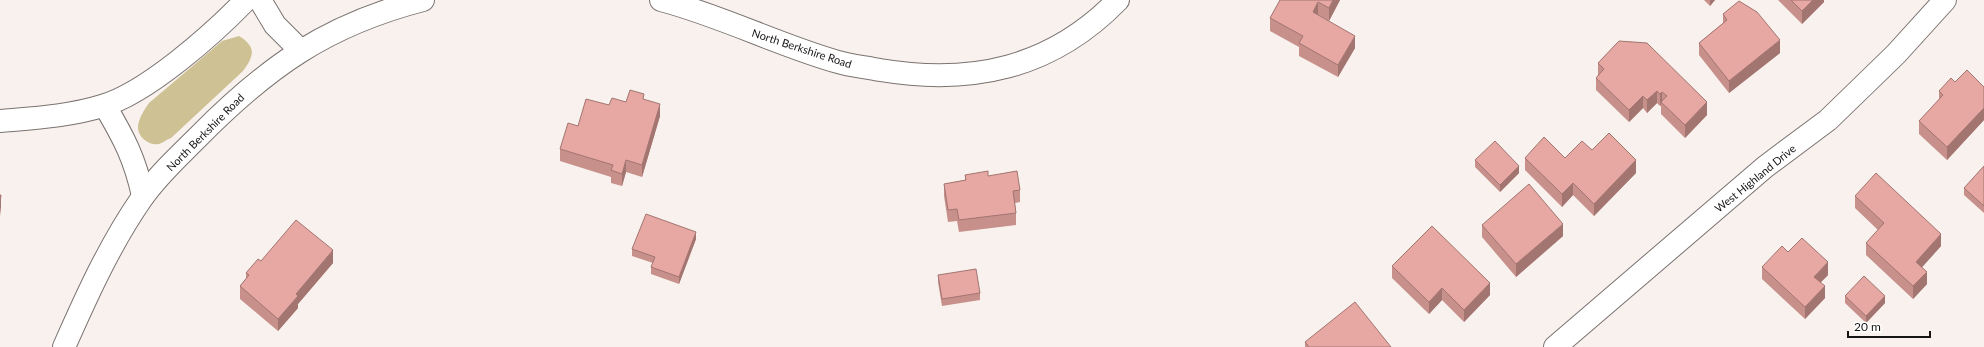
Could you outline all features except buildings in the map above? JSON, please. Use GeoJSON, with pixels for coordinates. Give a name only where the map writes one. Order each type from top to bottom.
{"type":"FeatureCollection","features":[{"type":"Feature","properties":{"kind":"street"},"geometry":{"type":"LineString","coordinates":[[0,121],[86,111],[105,106],[142,86],[183,57],[246,0]]}},
{"type":"Feature","properties":{"kind":"street"},"geometry":{"type":"LineString","coordinates":[[260,0],[275,25],[300,50]]}},
{"type":"Feature","properties":{"kind":"street","name":"North Berkshire Road"},"geometry":{"type":"LineString","coordinates":[[64,347],[102,264],[121,230],[143,196],[181,154],[217,118],[257,82],[300,50],[350,24],[385,11],[423,0]]}},
{"type":"Feature","properties":{"kind":"street","name":"North Berkshire Road"},"geometry":{"type":"LineString","coordinates":[[661,0],[838,62],[908,74],[932,76],[976,73],[998,69],[1044,54],[1066,42],[1089,26],[1118,0]]}},
{"type":"Feature","properties":{"kind":"street","name":"West Highland Drive"},"geometry":{"type":"LineString","coordinates":[[1556,347],[1746,183],[1828,120],[1896,54],[1945,0]]}},
{"type":"Feature","properties":{"kind":"street"},"geometry":{"type":"LineString","coordinates":[[105,106],[129,148],[136,167],[143,196]]}},
{"type":"Feature","properties":{"kind":"shaded area"},"geometry":{"type":"Polygon","coordinates":[[[239,36],[249,44],[252,52],[250,61],[243,71],[171,138],[159,144],[151,144],[144,140],[139,134],[138,126],[139,120],[149,103],[222,41],[239,36]]]}}]}
